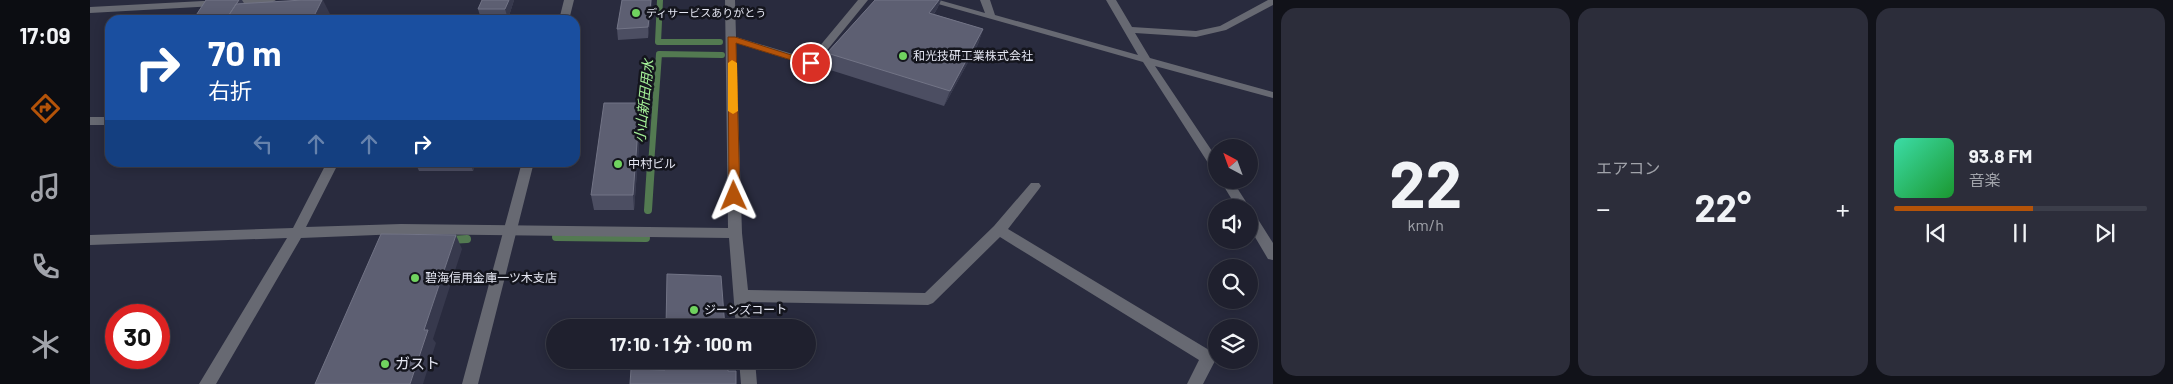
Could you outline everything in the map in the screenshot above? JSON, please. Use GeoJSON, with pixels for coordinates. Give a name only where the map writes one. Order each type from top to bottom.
{"type":"FeatureCollection","features":[{"type":"Feature","properties":{"kind":"street"},"geometry":{"type":"LineString","coordinates":[[90,10],[271,0]]}},
{"type":"Feature","properties":{"kind":"street"},"geometry":{"type":"LineString","coordinates":[[565,15],[569,0]]}},
{"type":"Feature","properties":{"kind":"street"},"geometry":{"type":"LineString","coordinates":[[730,0],[735,233],[743,319]]}},
{"type":"Feature","properties":{"kind":"street"},"geometry":{"type":"LineString","coordinates":[[732,39],[811,63],[863,0]]}},
{"type":"Feature","properties":{"kind":"street"},"geometry":{"type":"LineString","coordinates":[[929,0],[1273,95]]}},
{"type":"Feature","properties":{"kind":"street"},"geometry":{"type":"LineString","coordinates":[[985,0],[991,16]]}},
{"type":"Feature","properties":{"kind":"street"},"geometry":{"type":"LineString","coordinates":[[1111,0],[1147,61],[1208,154]]}},
{"type":"Feature","properties":{"kind":"street"},"geometry":{"type":"LineString","coordinates":[[1129,30],[1196,34],[1223,28],[1273,1]]}},
{"type":"Feature","properties":{"kind":"street"},"geometry":{"type":"LineString","coordinates":[[90,121],[105,121]]}},
{"type":"Feature","properties":{"kind":"street"},"geometry":{"type":"LineString","coordinates":[[207,384],[296,234],[330,167]]}},
{"type":"Feature","properties":{"kind":"street"},"geometry":{"type":"LineString","coordinates":[[470,384],[527,167]]}},
{"type":"Feature","properties":{"kind":"street"},"geometry":{"type":"LineString","coordinates":[[742,296],[928,298],[999,230],[1035,186]]}},
{"type":"Feature","properties":{"kind":"street"},"geometry":{"type":"LineString","coordinates":[[90,240],[400,229],[510,232],[538,230],[735,233]]}},
{"type":"Feature","properties":{"kind":"street"},"geometry":{"type":"LineString","coordinates":[[999,230],[1209,358],[1195,384]]}},
{"type":"Feature","properties":{"kind":"street"},"geometry":{"type":"LineString","coordinates":[[1258,230],[1272,253]]}},
{"type":"Feature","properties":{"kind":"street"},"geometry":{"type":"LineString","coordinates":[[748,369],[749,384]]}},
{"type":"Feature","properties":{"kind":"building"},"geometry":{"type":"Polygon","coordinates":[[[206,0],[239,0],[229,15],[196,15],[206,0]]]}},
{"type":"Feature","properties":{"kind":"building"},"geometry":{"type":"Polygon","coordinates":[[[322,0],[314,15],[229,15],[236,4],[322,0]]]}},
{"type":"Feature","properties":{"kind":"building"},"geometry":{"type":"Polygon","coordinates":[[[482,0],[509,0],[505,9],[478,9],[482,0]]]}},
{"type":"Feature","properties":{"kind":"building","name":"ディサービスありがとう"},"geometry":{"type":"Polygon","coordinates":[[[622,0],[651,0],[648,27],[617,29],[622,0]]]}},
{"type":"Feature","properties":{"kind":"building","name":"和光技研工業株式会社"},"geometry":{"type":"Polygon","coordinates":[[[875,0],[939,0],[929,13],[983,29],[950,91],[827,53],[875,0]]]}},
{"type":"Feature","properties":{"kind":"building","name":"中村ビル"},"geometry":{"type":"Polygon","coordinates":[[[604,103],[640,103],[633,195],[591,195],[604,103]]]}},
{"type":"Feature","properties":{"kind":"building"},"geometry":{"type":"Polygon","coordinates":[[[381,234],[456,235],[424,330],[428,330],[410,384],[315,384],[381,234]]]}},
{"type":"Feature","properties":{"kind":"building","name":"ジーンズコート"},"geometry":{"type":"Polygon","coordinates":[[[667,274],[721,276],[724,319],[666,319],[667,274]]]}},
{"type":"Feature","properties":{"kind":"building"},"geometry":{"type":"Polygon","coordinates":[[[631,369],[728,369],[728,371],[736,371],[736,384],[630,384],[631,369]]]}},
{"type":"Feature","properties":{"kind":"waterway","name":"小山新田用水"},"geometry":{"type":"LineString","coordinates":[[660,0],[658,42],[720,42]]}},
{"type":"Feature","properties":{"kind":"waterway","name":"小山新田用水"},"geometry":{"type":"LineString","coordinates":[[651,165],[659,54],[722,55]]}},
{"type":"Feature","properties":{"kind":"waterway","name":"小山新田用水"},"geometry":{"type":"LineString","coordinates":[[648,210],[651,164]]}},
{"type":"Feature","properties":{"kind":"waterway","name":"小山新田用水"},"geometry":{"type":"LineString","coordinates":[[556,237],[646,238]]}},
{"type":"Feature","properties":{"kind":"waterway","name":"小山新田用水"},"geometry":{"type":"LineString","coordinates":[[449,240],[467,239]]}},
{"type":"Feature","properties":{"kind":"slow traffic"},"geometry":{"type":"LineString","coordinates":[[732,63],[733,111]]}},
{"type":"Feature","properties":{"kind":"place","name":"ディサービスありがとう"},"geometry":{"type":"Point","coordinates":[636,13]}},
{"type":"Feature","properties":{"kind":"place","name":"和光技研工業株式会社"},"geometry":{"type":"Point","coordinates":[903,56]}},
{"type":"Feature","properties":{"kind":"place","name":"中村ビル"},"geometry":{"type":"Point","coordinates":[618,164]}},
{"type":"Feature","properties":{"kind":"place","name":"碧海信用金庫一ツ木支店"},"geometry":{"type":"Point","coordinates":[415,278]}},
{"type":"Feature","properties":{"kind":"place","name":"ジーンズコート"},"geometry":{"type":"Point","coordinates":[694,310]}},
{"type":"Feature","properties":{"kind":"place","name":"ガスト"},"geometry":{"type":"Point","coordinates":[385,364]}},
{"type":"Feature","properties":{"kind":"route"},"geometry":{"type":"LineString","coordinates":[[734,196],[732,39],[811,63]]}}]}
